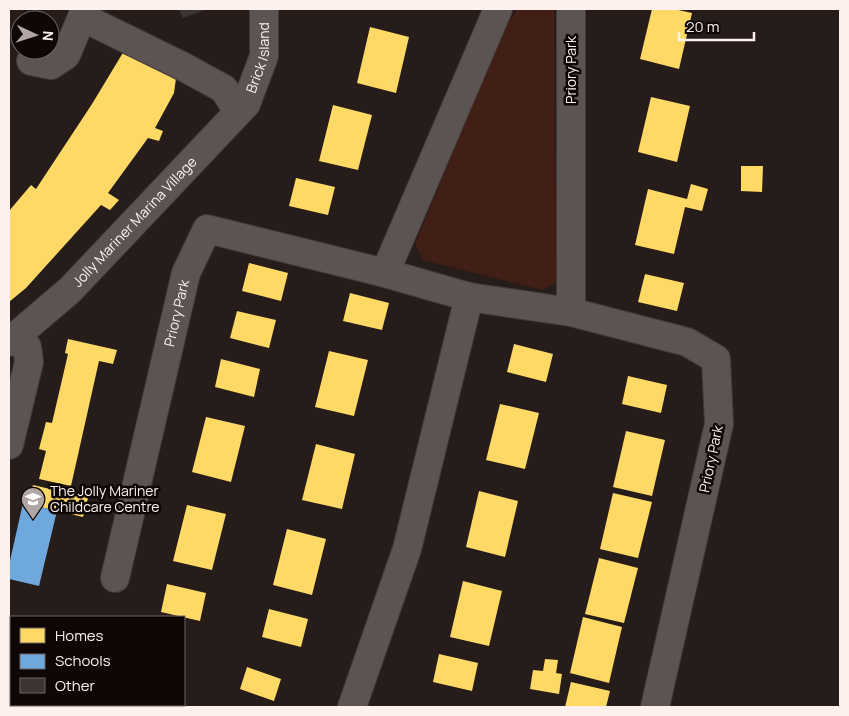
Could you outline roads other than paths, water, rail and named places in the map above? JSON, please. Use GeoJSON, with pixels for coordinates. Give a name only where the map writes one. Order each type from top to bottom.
{"type":"FeatureCollection","features":[{"type":"Feature","properties":{"kind":"street","name":"Brick Island"},"geometry":{"type":"LineString","coordinates":[[242,108],[264,56],[264,9]]}},
{"type":"Feature","properties":{"kind":"street"},"geometry":{"type":"LineString","coordinates":[[385,273],[498,9]]}},
{"type":"Feature","properties":{"kind":"street","name":"Priory Park"},"geometry":{"type":"LineString","coordinates":[[571,9],[571,312]]}},
{"type":"Feature","properties":{"kind":"street"},"geometry":{"type":"LineString","coordinates":[[31,61],[51,65],[66,55],[82,17],[224,88],[242,108]]}},
{"type":"Feature","properties":{"kind":"street","name":"Jolly Mariner Marina Village"},"geometry":{"type":"LineString","coordinates":[[9,445],[29,362],[27,347],[13,338],[70,290],[242,108]]}},
{"type":"Feature","properties":{"kind":"street","name":"Priory Park"},"geometry":{"type":"LineString","coordinates":[[115,578],[186,273],[207,229],[385,273],[469,297],[571,312],[687,342],[716,359],[720,424],[655,707]]}},
{"type":"Feature","properties":{"kind":"street"},"geometry":{"type":"LineString","coordinates":[[352,707],[407,549],[469,297]]}},
{"type":"Feature","properties":{"kind":"place","name":"The Jolly Mariner Childcare Centre"},"geometry":{"type":"Point","coordinates":[33,520]}}]}
